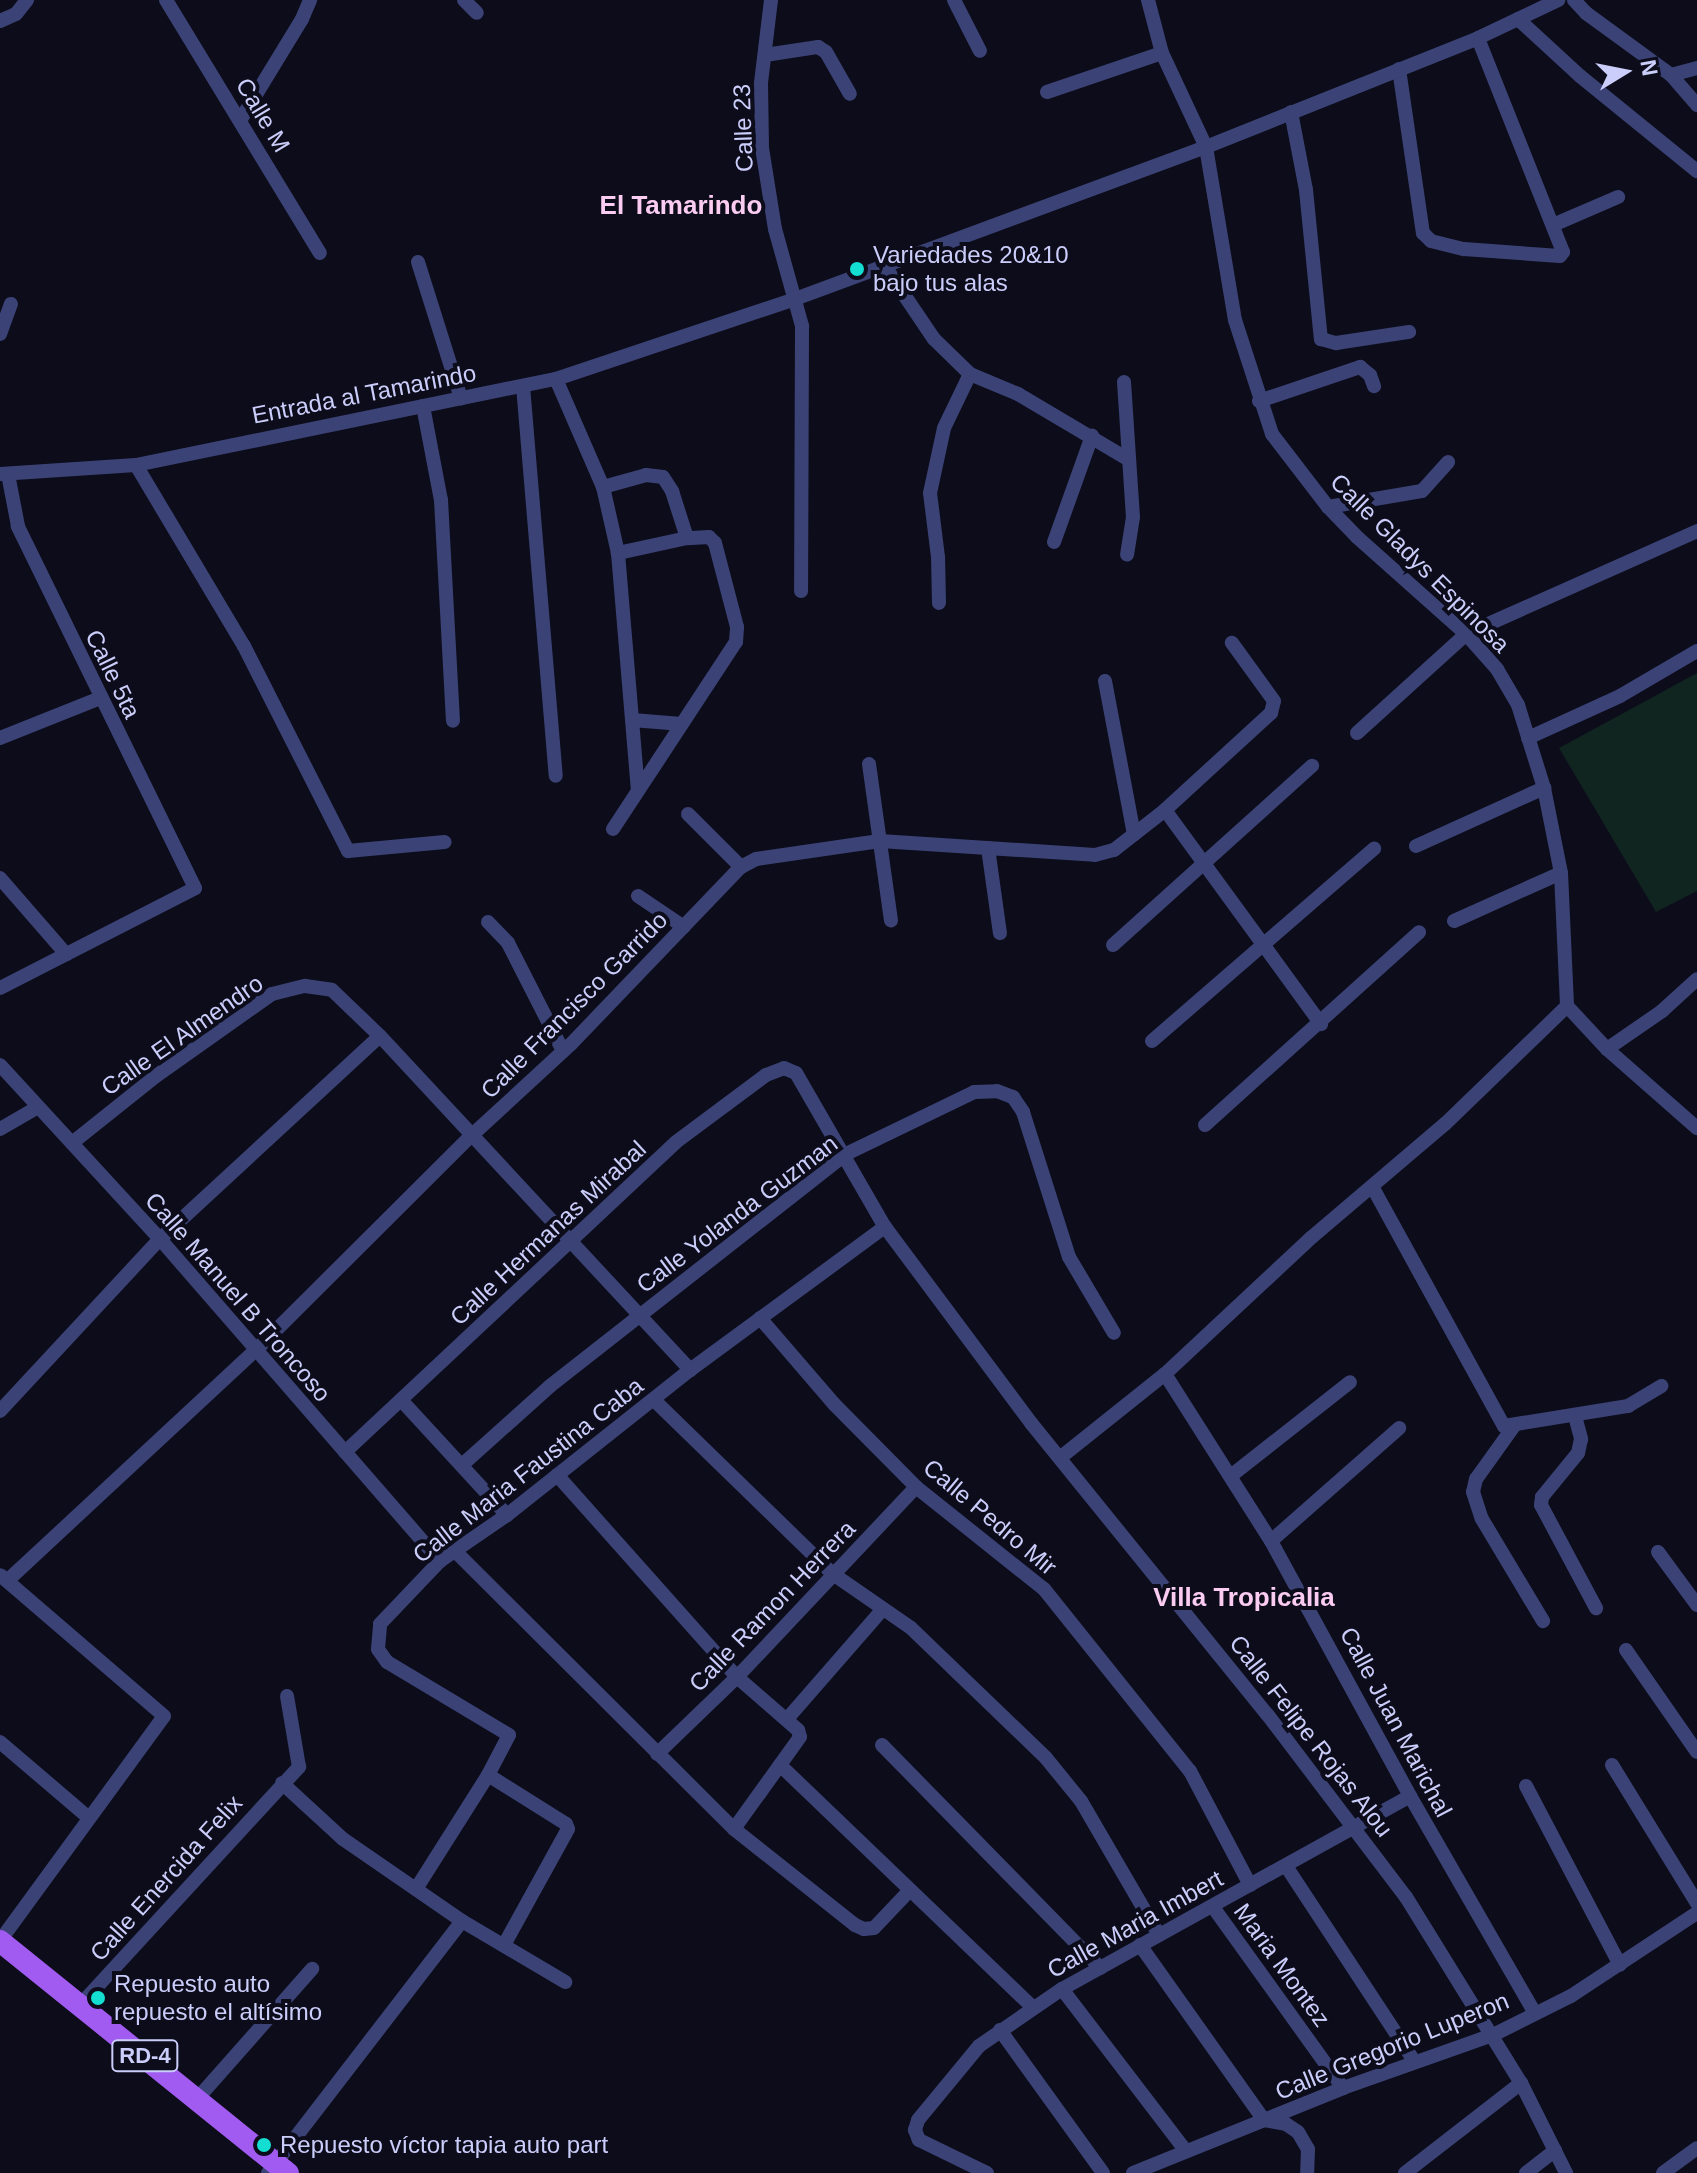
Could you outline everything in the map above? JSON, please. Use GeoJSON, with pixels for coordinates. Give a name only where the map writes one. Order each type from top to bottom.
{"type":"FeatureCollection","features":[{"type":"Feature","properties":{"kind":"main road","name":"RD-4"},"geometry":{"type":"LineString","coordinates":[[0,1941],[82,2003],[277,2170]]}},
{"type":"Feature","properties":{"kind":"street"},"geometry":{"type":"LineString","coordinates":[[0,21],[16,14],[27,0]]}},
{"type":"Feature","properties":{"kind":"street","name":"Calle M"},"geometry":{"type":"LineString","coordinates":[[166,0],[320,253]]}},
{"type":"Feature","properties":{"kind":"street"},"geometry":{"type":"LineString","coordinates":[[241,119],[302,19],[310,0]]}},
{"type":"Feature","properties":{"kind":"street"},"geometry":{"type":"LineString","coordinates":[[464,0],[477,13]]}},
{"type":"Feature","properties":{"kind":"street","name":"Calle 23"},"geometry":{"type":"LineString","coordinates":[[771,0],[765,55],[762,148],[775,229],[802,326],[801,591]]}},
{"type":"Feature","properties":{"kind":"street"},"geometry":{"type":"LineString","coordinates":[[954,0],[980,51]]}},
{"type":"Feature","properties":{"kind":"street","name":"Calle Gladys Espinosa"},"geometry":{"type":"LineString","coordinates":[[1148,0],[1162,53],[1206,147],[1235,320],[1272,434],[1328,507],[1466,634],[1497,669],[1518,705],[1544,788],[1561,873],[1567,1006]]}},
{"type":"Feature","properties":{"kind":"street","name":"Entrada al Tamarindo"},"geometry":{"type":"LineString","coordinates":[[4,474],[136,465],[556,379],[795,299],[1206,147],[1478,38],[1558,0]]}},
{"type":"Feature","properties":{"kind":"street"},"geometry":{"type":"LineString","coordinates":[[1574,0],[1586,13],[1671,75],[1697,105]]}},
{"type":"Feature","properties":{"kind":"street"},"geometry":{"type":"LineString","coordinates":[[1518,19],[1580,76],[1697,171]]}},
{"type":"Feature","properties":{"kind":"street"},"geometry":{"type":"LineString","coordinates":[[1399,69],[1423,233],[1431,241],[1464,249],[1554,257],[1563,252],[1478,38]]}},
{"type":"Feature","properties":{"kind":"street"},"geometry":{"type":"LineString","coordinates":[[765,55],[818,47],[826,52],[850,94]]}},
{"type":"Feature","properties":{"kind":"street"},"geometry":{"type":"LineString","coordinates":[[1047,92],[1162,53]]}},
{"type":"Feature","properties":{"kind":"street"},"geometry":{"type":"LineString","coordinates":[[1671,75],[1697,68]]}},
{"type":"Feature","properties":{"kind":"street"},"geometry":{"type":"LineString","coordinates":[[1291,112],[1306,190],[1321,339],[1336,343],[1409,332]]}},
{"type":"Feature","properties":{"kind":"street"},"geometry":{"type":"LineString","coordinates":[[1553,225],[1618,197]]}},
{"type":"Feature","properties":{"kind":"street"},"geometry":{"type":"LineString","coordinates":[[418,262],[461,398]]}},
{"type":"Feature","properties":{"kind":"street"},"geometry":{"type":"LineString","coordinates":[[884,265],[934,339],[970,374],[1018,394],[1126,458]]}},
{"type":"Feature","properties":{"kind":"street"},"geometry":{"type":"LineString","coordinates":[[0,334],[11,304]]}},
{"type":"Feature","properties":{"kind":"street"},"geometry":{"type":"LineString","coordinates":[[1259,401],[1360,367],[1370,375],[1374,386]]}},
{"type":"Feature","properties":{"kind":"street"},"geometry":{"type":"LineString","coordinates":[[939,603],[938,557],[930,493],[944,428],[970,374]]}},
{"type":"Feature","properties":{"kind":"street"},"geometry":{"type":"LineString","coordinates":[[556,379],[603,487],[618,553],[638,789]]}},
{"type":"Feature","properties":{"kind":"street"},"geometry":{"type":"LineString","coordinates":[[1124,382],[1126,458],[1133,517],[1127,555]]}},
{"type":"Feature","properties":{"kind":"street"},"geometry":{"type":"LineString","coordinates":[[523,386],[556,776]]}},
{"type":"Feature","properties":{"kind":"street"},"geometry":{"type":"LineString","coordinates":[[423,406],[441,500],[453,721]]}},
{"type":"Feature","properties":{"kind":"street"},"geometry":{"type":"LineString","coordinates":[[1054,542],[1092,436]]}},
{"type":"Feature","properties":{"kind":"street"},"geometry":{"type":"LineString","coordinates":[[1328,507],[1422,491],[1448,462]]}},
{"type":"Feature","properties":{"kind":"street"},"geometry":{"type":"LineString","coordinates":[[136,465],[244,646],[348,851],[445,842]]}},
{"type":"Feature","properties":{"kind":"street","name":"Calle 5ta"},"geometry":{"type":"LineString","coordinates":[[4,474],[18,526],[195,888],[66,954]]}},
{"type":"Feature","properties":{"kind":"street"},"geometry":{"type":"LineString","coordinates":[[603,487],[646,475],[663,477],[672,491],[687,538]]}},
{"type":"Feature","properties":{"kind":"street"},"geometry":{"type":"LineString","coordinates":[[1357,733],[1466,634],[1697,531]]}},
{"type":"Feature","properties":{"kind":"street"},"geometry":{"type":"LineString","coordinates":[[613,829],[736,642],[737,627],[715,543],[701,535],[618,553]]}},
{"type":"Feature","properties":{"kind":"street","name":"Calle Francisco Garrido"},"geometry":{"type":"LineString","coordinates":[[4,1578],[256,1350],[471,1136],[563,1051],[741,867],[756,859],[880,841],[1095,855],[1114,850],[1165,810],[1274,707],[1274,701],[1232,643]]}},
{"type":"Feature","properties":{"kind":"street"},"geometry":{"type":"LineString","coordinates":[[1528,738],[1620,696],[1697,651]]}},
{"type":"Feature","properties":{"kind":"street"},"geometry":{"type":"LineString","coordinates":[[1105,681],[1134,834]]}},
{"type":"Feature","properties":{"kind":"street"},"geometry":{"type":"LineString","coordinates":[[0,738],[100,698]]}},
{"type":"Feature","properties":{"kind":"street"},"geometry":{"type":"LineString","coordinates":[[632,720],[682,724]]}},
{"type":"Feature","properties":{"kind":"street"},"geometry":{"type":"LineString","coordinates":[[869,764],[891,920]]}},
{"type":"Feature","properties":{"kind":"street"},"geometry":{"type":"LineString","coordinates":[[1113,945],[1312,766]]}},
{"type":"Feature","properties":{"kind":"street"},"geometry":{"type":"LineString","coordinates":[[1416,846],[1544,788]]}},
{"type":"Feature","properties":{"kind":"street"},"geometry":{"type":"LineString","coordinates":[[1165,810],[1321,1024]]}},
{"type":"Feature","properties":{"kind":"street"},"geometry":{"type":"LineString","coordinates":[[688,814],[741,867]]}},
{"type":"Feature","properties":{"kind":"street"},"geometry":{"type":"LineString","coordinates":[[988,848],[1000,933]]}},
{"type":"Feature","properties":{"kind":"street"},"geometry":{"type":"LineString","coordinates":[[1152,1041],[1374,849]]}},
{"type":"Feature","properties":{"kind":"street"},"geometry":{"type":"LineString","coordinates":[[1454,921],[1561,873]]}},
{"type":"Feature","properties":{"kind":"street"},"geometry":{"type":"LineString","coordinates":[[0,878],[66,954],[0,988]]}},
{"type":"Feature","properties":{"kind":"street"},"geometry":{"type":"LineString","coordinates":[[638,896],[684,927]]}},
{"type":"Feature","properties":{"kind":"street"},"geometry":{"type":"LineString","coordinates":[[488,922],[508,943],[563,1051]]}},
{"type":"Feature","properties":{"kind":"street"},"geometry":{"type":"LineString","coordinates":[[1205,1125],[1321,1024],[1419,932]]}},
{"type":"Feature","properties":{"kind":"street"},"geometry":{"type":"LineString","coordinates":[[1607,1049],[1662,1011],[1697,979]]}},
{"type":"Feature","properties":{"kind":"street","name":"Calle El Almendro"},"geometry":{"type":"LineString","coordinates":[[72,1143],[156,1076],[272,994],[305,986],[332,990],[380,1036],[690,1370]]}},
{"type":"Feature","properties":{"kind":"street"},"geometry":{"type":"LineString","coordinates":[[1061,1457],[1165,1374],[1312,1237],[1373,1188],[1567,1006],[1607,1049],[1697,1128]]}},
{"type":"Feature","properties":{"kind":"street"},"geometry":{"type":"LineString","coordinates":[[0,1409],[160,1239],[380,1036]]}},
{"type":"Feature","properties":{"kind":"street","name":"Calle Manuel B Troncoso"},"geometry":{"type":"LineString","coordinates":[[0,1065],[160,1239],[440,1561]]}},
{"type":"Feature","properties":{"kind":"street","name":"Calle Hermanas Mirabal"},"geometry":{"type":"LineString","coordinates":[[345,1452],[676,1142],[766,1075],[784,1068],[796,1073]]}},
{"type":"Feature","properties":{"kind":"street","name":"Calle Felipe Rojas Alou"},"geometry":{"type":"LineString","coordinates":[[796,1073],[846,1154],[885,1227],[1061,1457],[1356,1827],[1406,1897],[1521,2083],[1566,2173]]}},
{"type":"Feature","properties":{"kind":"street","name":"Calle Yolanda Guzman"},"geometry":{"type":"LineString","coordinates":[[462,1465],[550,1386],[846,1154],[974,1092],[997,1091],[1013,1097],[1031,1135],[1069,1257],[1114,1333]]}},
{"type":"Feature","properties":{"kind":"street"},"geometry":{"type":"LineString","coordinates":[[0,1129],[38,1107]]}},
{"type":"Feature","properties":{"kind":"street"},"geometry":{"type":"LineString","coordinates":[[1373,1188],[1504,1426],[1636,1403],[1661,1386]]}},
{"type":"Feature","properties":{"kind":"street","name":"Calle Maria Faustina Caba"},"geometry":{"type":"LineString","coordinates":[[416,1889],[509,1738],[508,1732],[387,1662],[378,1649],[380,1624],[440,1561],[507,1515],[655,1401],[690,1370],[885,1227]]}},
{"type":"Feature","properties":{"kind":"street","name":"Calle Pedro Mir"},"geometry":{"type":"LineString","coordinates":[[760,1318],[834,1404],[916,1487],[1044,1589],[1190,1771],[1250,1885]]}},
{"type":"Feature","properties":{"kind":"street","name":"Calle Juan Marichal"},"geometry":{"type":"LineString","coordinates":[[1165,1374],[1232,1475],[1271,1541],[1410,1796],[1534,2012]]}},
{"type":"Feature","properties":{"kind":"street"},"geometry":{"type":"LineString","coordinates":[[1232,1475],[1350,1382]]}},
{"type":"Feature","properties":{"kind":"street"},"geometry":{"type":"LineString","coordinates":[[402,1401],[507,1515]]}},
{"type":"Feature","properties":{"kind":"street"},"geometry":{"type":"LineString","coordinates":[[655,1401],[833,1574],[911,1628],[1046,1758],[1081,1801],[1159,1935]]}},
{"type":"Feature","properties":{"kind":"street"},"geometry":{"type":"LineString","coordinates":[[1575,1416],[1581,1439],[1578,1453],[1542,1497],[1541,1505],[1596,1608]]}},
{"type":"Feature","properties":{"kind":"street"},"geometry":{"type":"LineString","coordinates":[[1514,1426],[1476,1479],[1473,1492],[1482,1519],[1543,1621]]}},
{"type":"Feature","properties":{"kind":"street"},"geometry":{"type":"LineString","coordinates":[[1271,1541],[1399,1428]]}},
{"type":"Feature","properties":{"kind":"street"},"geometry":{"type":"LineString","coordinates":[[557,1475],[737,1677],[787,1719],[800,1737],[734,1829]]}},
{"type":"Feature","properties":{"kind":"street","name":"Calle Ramon Herrera"},"geometry":{"type":"LineString","coordinates":[[657,1754],[737,1677],[916,1487]]}},
{"type":"Feature","properties":{"kind":"street"},"geometry":{"type":"LineString","coordinates":[[455,1551],[734,1829],[864,1929],[874,1928],[910,1890]]}},
{"type":"Feature","properties":{"kind":"street"},"geometry":{"type":"LineString","coordinates":[[1658,1552],[1697,1605]]}},
{"type":"Feature","properties":{"kind":"street"},"geometry":{"type":"LineString","coordinates":[[0,1941],[163,1719],[163,1713],[4,1578]]}},
{"type":"Feature","properties":{"kind":"street"},"geometry":{"type":"LineString","coordinates":[[787,1719],[883,1609]]}},
{"type":"Feature","properties":{"kind":"street"},"geometry":{"type":"LineString","coordinates":[[1626,1650],[1697,1752]]}},
{"type":"Feature","properties":{"kind":"street","name":"Calle Enercida Felix"},"geometry":{"type":"LineString","coordinates":[[82,2003],[300,1763],[287,1696]]}},
{"type":"Feature","properties":{"kind":"street"},"geometry":{"type":"LineString","coordinates":[[0,1742],[89,1818]]}},
{"type":"Feature","properties":{"kind":"street"},"geometry":{"type":"LineString","coordinates":[[882,1745],[1100,1968]]}},
{"type":"Feature","properties":{"kind":"street"},"geometry":{"type":"LineString","coordinates":[[780,1765],[1032,2007]]}},
{"type":"Feature","properties":{"kind":"street"},"geometry":{"type":"LineString","coordinates":[[1612,1765],[1697,1903]]}},
{"type":"Feature","properties":{"kind":"street"},"geometry":{"type":"LineString","coordinates":[[488,1775],[566,1824],[568,1829],[504,1945]]}},
{"type":"Feature","properties":{"kind":"street"},"geometry":{"type":"LineString","coordinates":[[282,1783],[343,1839],[462,1921],[565,1982]]}},
{"type":"Feature","properties":{"kind":"street"},"geometry":{"type":"LineString","coordinates":[[1526,1786],[1620,1965]]}},
{"type":"Feature","properties":{"kind":"street","name":"Calle Maria Imbert"},"geometry":{"type":"LineString","coordinates":[[987,2173],[919,2140],[915,2130],[918,2120],[979,2046],[1062,1989],[1410,1796]]}},
{"type":"Feature","properties":{"kind":"street"},"geometry":{"type":"LineString","coordinates":[[1286,1866],[1414,2061]]}},
{"type":"Feature","properties":{"kind":"street","name":"Maria Montez"},"geometry":{"type":"LineString","coordinates":[[1213,1907],[1343,2088]]}},
{"type":"Feature","properties":{"kind":"street","name":"Calle Gregorio Luperon"},"geometry":{"type":"LineString","coordinates":[[1133,2173],[1343,2088],[1493,2035],[1571,1996],[1697,1913]]}},
{"type":"Feature","properties":{"kind":"street"},"geometry":{"type":"LineString","coordinates":[[277,2170],[462,1921]]}},
{"type":"Feature","properties":{"kind":"street"},"geometry":{"type":"LineString","coordinates":[[1140,1945],[1264,2120],[1286,2124],[1298,2132],[1308,2149],[1307,2173]]}},
{"type":"Feature","properties":{"kind":"street"},"geometry":{"type":"LineString","coordinates":[[197,2099],[312,1969]]}},
{"type":"Feature","properties":{"kind":"street"},"geometry":{"type":"LineString","coordinates":[[1062,1989],[1186,2151]]}},
{"type":"Feature","properties":{"kind":"street"},"geometry":{"type":"LineString","coordinates":[[1000,2030],[1103,2173]]}},
{"type":"Feature","properties":{"kind":"street"},"geometry":{"type":"LineString","coordinates":[[1405,2173],[1521,2083]]}},
{"type":"Feature","properties":{"kind":"street"},"geometry":{"type":"LineString","coordinates":[[1663,2173],[1697,2148]]}},
{"type":"Feature","properties":{"kind":"street"},"geometry":{"type":"LineString","coordinates":[[1526,2173],[1555,2150]]}},
{"type":"Feature","properties":{"kind":"green space"},"geometry":{"type":"Polygon","coordinates":[[[1697,673],[1697,891],[1656,912],[1559,748],[1697,673]]]}},
{"type":"Feature","properties":{"kind":"place","name":"Variedades 20&10 bajo tus alas"},"geometry":{"type":"Point","coordinates":[857,269]}},
{"type":"Feature","properties":{"kind":"place","name":"Repuesto auto repuesto el altísimo"},"geometry":{"type":"Point","coordinates":[98,1998]}},
{"type":"Feature","properties":{"kind":"place","name":"Repuesto víctor tapia auto part"},"geometry":{"type":"Point","coordinates":[264,2145]}},
{"type":"Feature","properties":{"kind":"district","name":"El Tamarindo"},"geometry":{"type":"Point","coordinates":[681,206]}},
{"type":"Feature","properties":{"kind":"district","name":"Villa Tropicalia"},"geometry":{"type":"Point","coordinates":[1244,1598]}}]}
